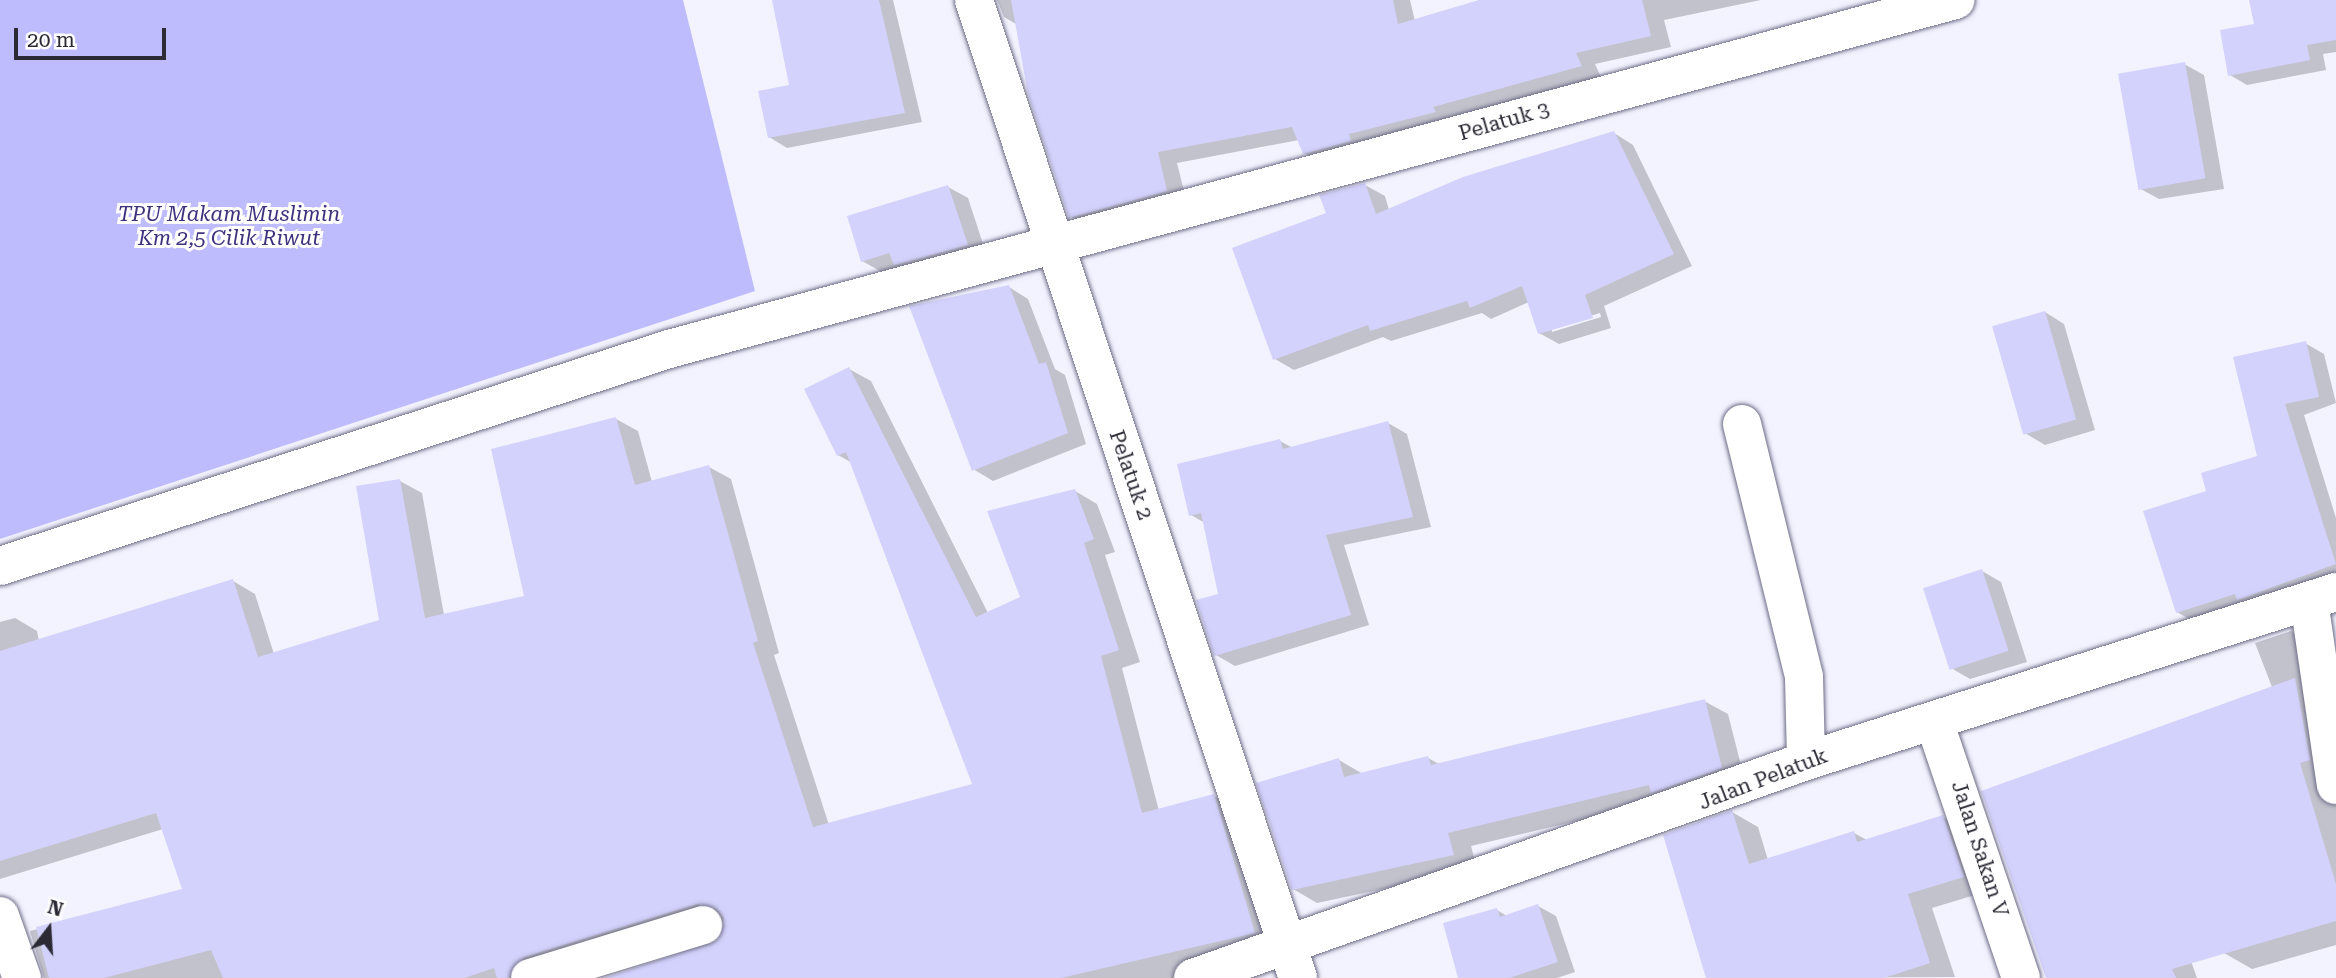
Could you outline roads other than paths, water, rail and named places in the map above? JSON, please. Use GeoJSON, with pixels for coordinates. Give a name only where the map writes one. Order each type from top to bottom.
{"type":"FeatureCollection","features":[{"type":"Feature","properties":{"kind":"street","name":"Pelatuk 2"},"geometry":{"type":"LineString","coordinates":[[974,0],[1294,963]]}},
{"type":"Feature","properties":{"kind":"street","name":"Pelatuk 3"},"geometry":{"type":"LineString","coordinates":[[0,566],[669,349],[1054,247],[1955,0]]}},
{"type":"Feature","properties":{"kind":"street"},"geometry":{"type":"LineString","coordinates":[[1742,424],[1804,677],[1806,761]]}},
{"type":"Feature","properties":{"kind":"street","name":"Jalan Pelatuk"},"geometry":{"type":"LineString","coordinates":[[1193,978],[1294,963],[1806,761],[2322,597]]}},
{"type":"Feature","properties":{"kind":"street"},"geometry":{"type":"LineString","coordinates":[[2322,597],[2336,785]]}},
{"type":"Feature","properties":{"kind":"street","name":"Jalan Sakan V"},"geometry":{"type":"LineString","coordinates":[[1934,721],[2021,978]]}},
{"type":"Feature","properties":{"kind":"street"},"geometry":{"type":"LineString","coordinates":[[0,916],[22,978]]}},
{"type":"Feature","properties":{"kind":"street"},"geometry":{"type":"LineString","coordinates":[[530,978],[703,925]]}},
{"type":"Feature","properties":{"kind":"park label","name":"TPU Makam Muslimin Km 2,5 Cilik Riwut"},"geometry":{"type":"Point","coordinates":[229,226]}}]}
